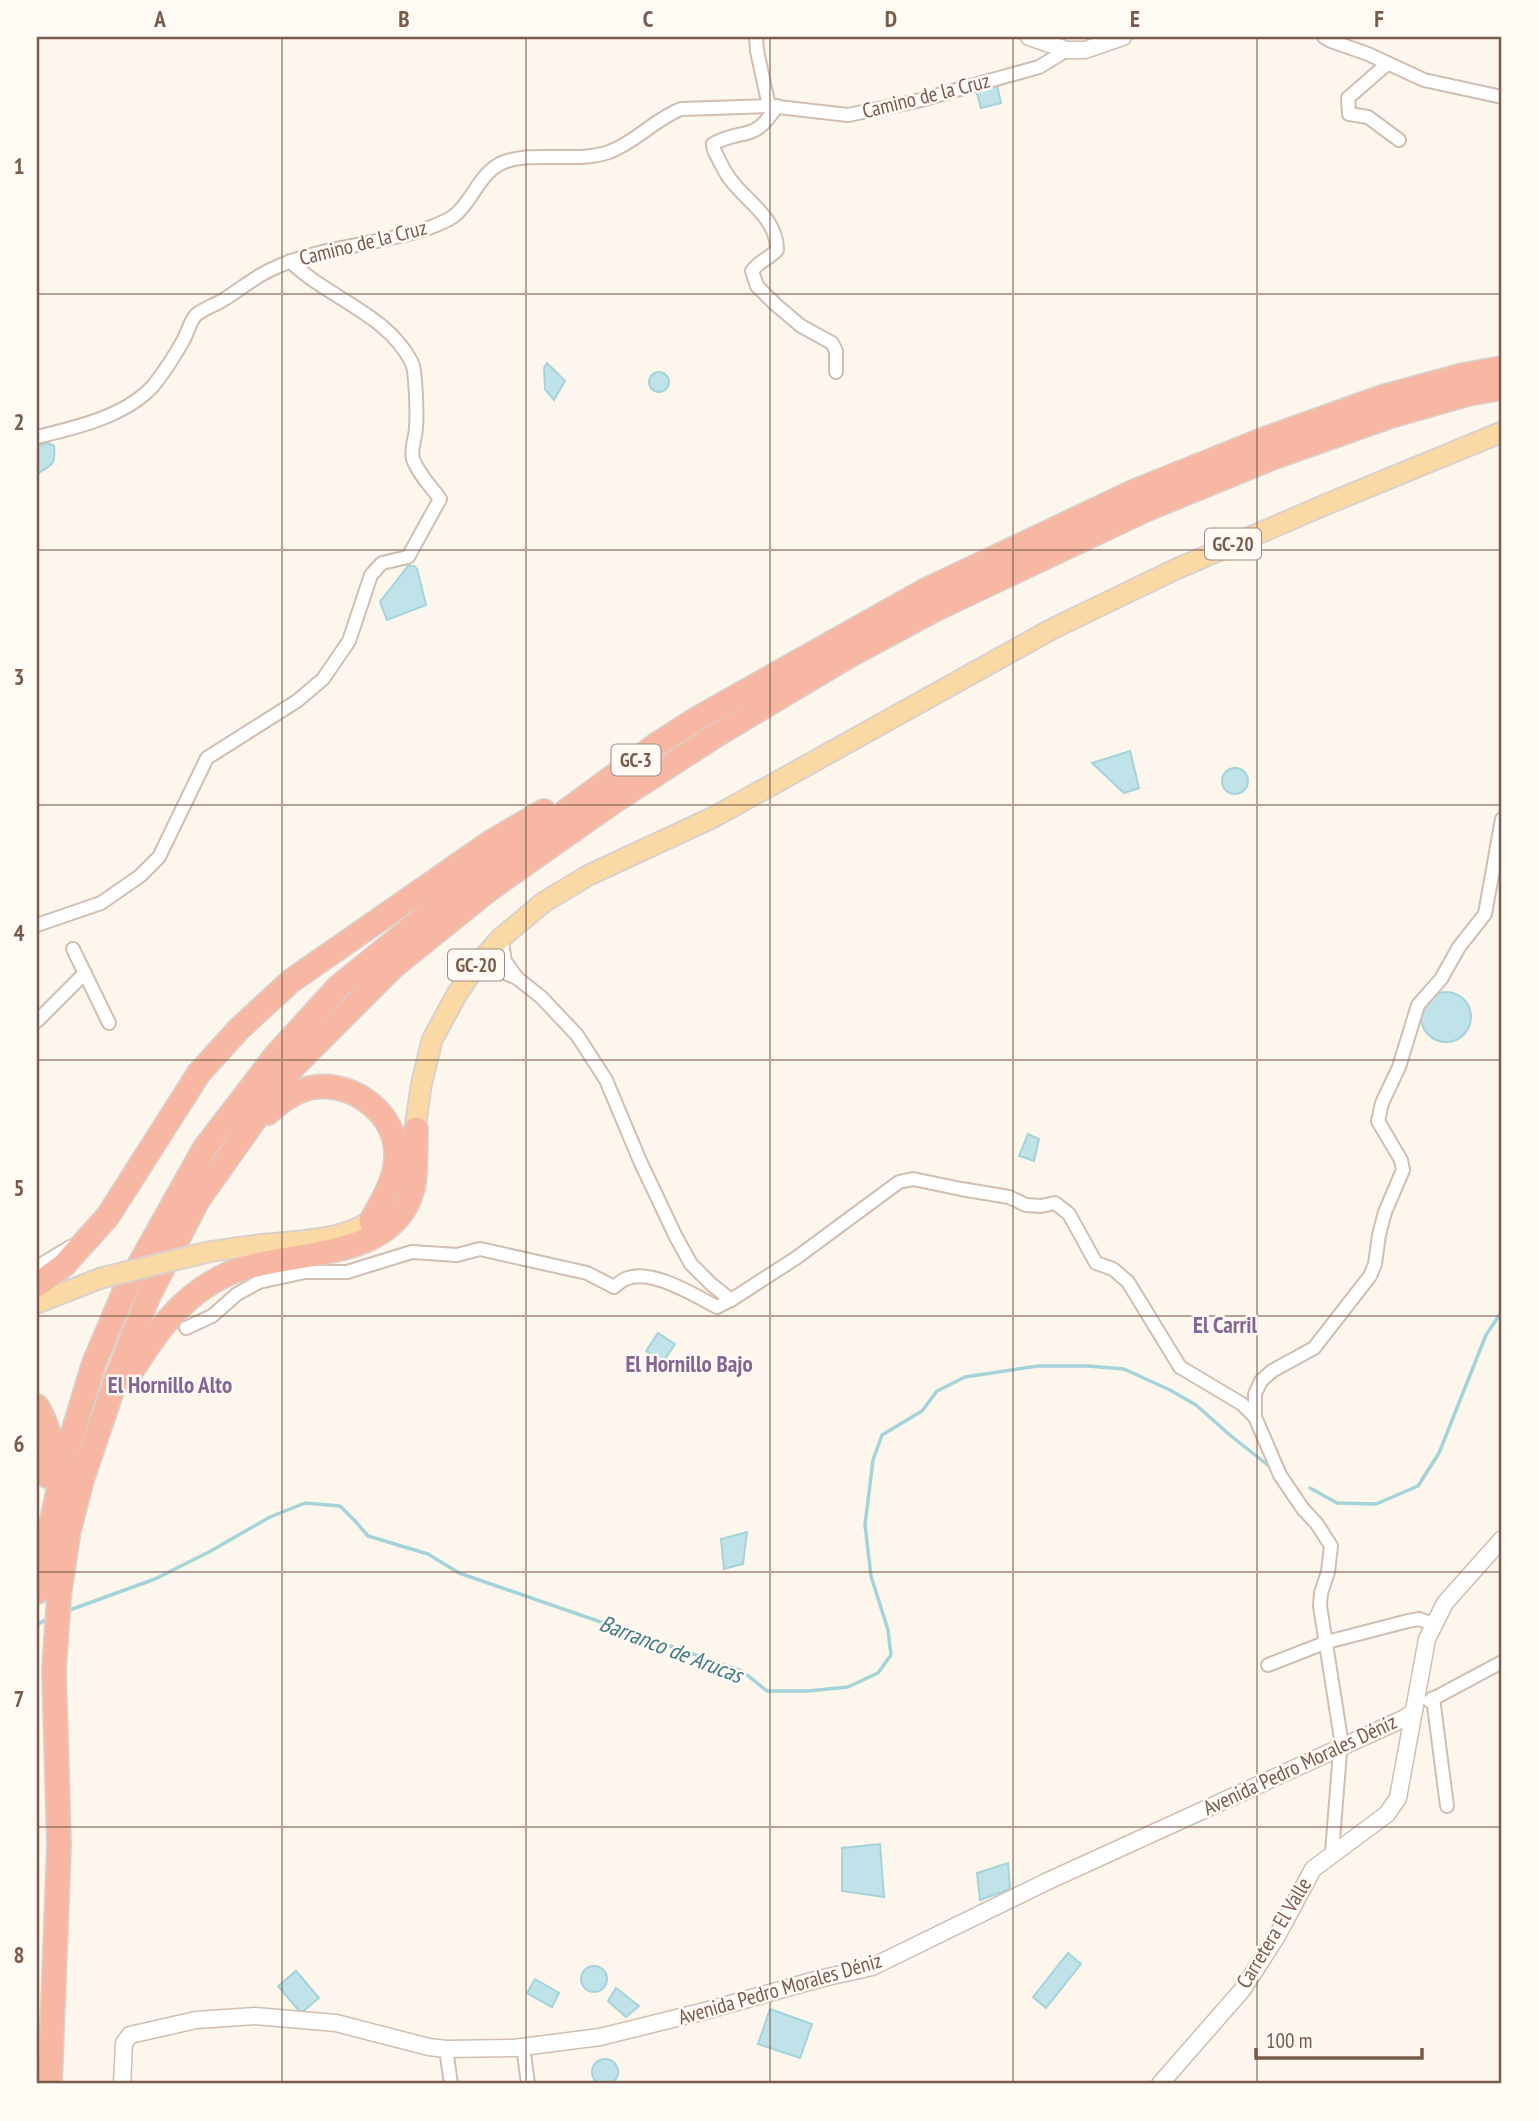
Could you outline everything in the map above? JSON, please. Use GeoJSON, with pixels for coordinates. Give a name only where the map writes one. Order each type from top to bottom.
{"type":"FeatureCollection","features":[{"type":"Feature","properties":{"kind":"highway","name":"GC-3"},"geometry":{"type":"LineString","coordinates":[[37,1592],[50,1489],[94,1363],[125,1290],[204,1149],[276,1055],[340,986],[452,895],[656,745],[698,718],[924,591],[1135,491],[1266,438],[1382,397],[1463,375],[1502,368]]}},
{"type":"Feature","properties":{"kind":"highway","name":"GC-3"},"geometry":{"type":"LineString","coordinates":[[50,2084],[59,1845],[54,1671],[59,1596],[69,1530],[103,1416],[149,1295],[198,1200],[290,1070],[393,967],[491,888],[613,802],[715,736],[847,657],[934,610],[1145,510],[1272,458],[1391,416],[1468,394],[1502,388]]}},
{"type":"Feature","properties":{"kind":"highway"},"geometry":{"type":"LineString","coordinates":[[37,1285],[64,1265],[108,1216],[200,1073],[239,1030],[291,981],[491,842],[656,745]]}},
{"type":"Feature","properties":{"kind":"highway"},"geometry":{"type":"LineString","coordinates":[[242,1135],[280,1102],[313,1087],[330,1086],[363,1097],[387,1121],[397,1154],[394,1174],[371,1221]]}},
{"type":"Feature","properties":{"kind":"highway"},"geometry":{"type":"LineString","coordinates":[[103,1416],[162,1325],[186,1301],[206,1287],[226,1275],[250,1266],[349,1248],[386,1230],[409,1200],[414,1186],[416,1129]]}},
{"type":"Feature","properties":{"kind":"highway"},"geometry":{"type":"LineString","coordinates":[[37,1406],[47,1424],[52,1454],[50,1489],[37,1525]]}},
{"type":"Feature","properties":{"kind":"main road","name":"GC-20"},"geometry":{"type":"LineString","coordinates":[[37,1303],[101,1278],[208,1252],[321,1239],[352,1231],[371,1221],[395,1198],[407,1169],[432,1040],[476,966],[501,938],[544,902],[589,875],[714,817],[1052,629],[1219,550],[1502,432]]}},
{"type":"Feature","properties":{"kind":"main road","name":"GC-20"},"geometry":{"type":"LineString","coordinates":[[37,1310],[59,1295]]}},
{"type":"Feature","properties":{"kind":"street"},"geometry":{"type":"LineString","coordinates":[[756,37],[757,51],[773,106],[768,120],[758,130],[713,144],[714,149],[730,179],[757,206],[777,237],[777,250],[757,264],[752,271],[757,286],[801,326],[832,343],[836,351],[836,372]]}},
{"type":"Feature","properties":{"kind":"street"},"geometry":{"type":"LineString","coordinates":[[1029,37],[1067,50]]}},
{"type":"Feature","properties":{"kind":"street","name":"Camino de la Cruz"},"geometry":{"type":"LineString","coordinates":[[37,438],[96,422],[132,402],[152,387],[184,340],[195,316],[266,272],[290,261],[326,251],[378,242],[428,229],[454,215],[473,194],[486,173],[504,162],[607,153],[635,139],[668,114],[681,109],[773,106],[848,115],[917,101],[1039,67],[1067,50],[1085,50],[1123,37]]}},
{"type":"Feature","properties":{"kind":"street"},"geometry":{"type":"LineString","coordinates":[[1324,37],[1424,80],[1502,97]]}},
{"type":"Feature","properties":{"kind":"street"},"geometry":{"type":"LineString","coordinates":[[1387,64],[1348,97],[1349,114],[1368,117],[1399,140]]}},
{"type":"Feature","properties":{"kind":"street"},"geometry":{"type":"LineString","coordinates":[[37,925],[101,903],[140,876],[159,857],[207,758],[297,701],[323,679],[348,642],[371,575],[382,564],[408,557],[440,499],[419,471],[412,456],[416,427],[414,366],[403,348],[378,323],[303,274],[290,261]]}},
{"type":"Feature","properties":{"kind":"street"},"geometry":{"type":"LineString","coordinates":[[1255,1418],[1255,1394],[1261,1381],[1272,1371],[1314,1348],[1370,1276],[1375,1265],[1385,1212],[1403,1170],[1401,1160],[1378,1121],[1382,1103],[1399,1067],[1418,1005],[1441,979],[1459,947],[1485,914],[1502,819]]}},
{"type":"Feature","properties":{"kind":"street"},"geometry":{"type":"LineString","coordinates":[[501,938],[505,961],[517,978]]}},
{"type":"Feature","properties":{"kind":"street"},"geometry":{"type":"LineString","coordinates":[[73,949],[109,1023]]}},
{"type":"Feature","properties":{"kind":"street"},"geometry":{"type":"LineString","coordinates":[[476,966],[517,978],[541,997],[577,1035],[606,1080],[640,1161],[691,1264],[731,1300]]}},
{"type":"Feature","properties":{"kind":"street"},"geometry":{"type":"LineString","coordinates":[[37,1021],[85,973]]}},
{"type":"Feature","properties":{"kind":"street"},"geometry":{"type":"LineString","coordinates":[[186,1328],[212,1316],[237,1294],[259,1282],[305,1272],[347,1272],[412,1252],[457,1255],[480,1248],[587,1273],[614,1287],[627,1278],[643,1276],[682,1287],[717,1307],[796,1258],[899,1182],[913,1179],[1009,1197],[1026,1205],[1055,1203],[1069,1214],[1096,1264],[1114,1269],[1128,1282],[1180,1367],[1242,1405],[1255,1418],[1280,1475],[1331,1546],[1320,1606],[1341,1739],[1332,1853]]}},
{"type":"Feature","properties":{"kind":"street"},"geometry":{"type":"LineString","coordinates":[[37,1267],[99,1227]]}},
{"type":"Feature","properties":{"kind":"street","name":"Carretera El Valle"},"geometry":{"type":"LineString","coordinates":[[1160,2084],[1243,1989],[1277,1936],[1313,1869],[1387,1814],[1398,1798],[1427,1639],[1445,1603],[1502,1539]]}},
{"type":"Feature","properties":{"kind":"street"},"geometry":{"type":"LineString","coordinates":[[1268,1665],[1327,1642],[1408,1621],[1419,1619],[1433,1625]]}},
{"type":"Feature","properties":{"kind":"street"},"geometry":{"type":"LineString","coordinates":[[1414,1711],[1433,1698],[1502,1662]]}},
{"type":"Feature","properties":{"kind":"street"},"geometry":{"type":"LineString","coordinates":[[1433,1698],[1447,1805]]}},
{"type":"Feature","properties":{"kind":"street","name":"Avenida Pedro Morales Déniz"},"geometry":{"type":"LineString","coordinates":[[122,2084],[124,2043],[130,2035],[196,2020],[255,2016],[337,2023],[446,2049],[523,2046],[600,2037],[872,1967],[1048,1881],[1385,1727],[1414,1711]]}},
{"type":"Feature","properties":{"kind":"street"},"geometry":{"type":"LineString","coordinates":[[1385,1727],[1397,1729],[1409,1740]]}},
{"type":"Feature","properties":{"kind":"street"},"geometry":{"type":"LineString","coordinates":[[523,2046],[528,2084]]}},
{"type":"Feature","properties":{"kind":"street"},"geometry":{"type":"LineString","coordinates":[[446,2049],[451,2084]]}},
{"type":"Feature","properties":{"kind":"water"},"geometry":{"type":"Polygon","coordinates":[[[997,85],[1001,103],[981,108],[976,90],[997,85]]]}},
{"type":"Feature","properties":{"kind":"water"},"geometry":{"type":"Polygon","coordinates":[[[547,363],[565,381],[554,400],[545,389],[544,368],[547,363]]]}},
{"type":"Feature","properties":{"kind":"water"},"geometry":{"type":"Polygon","coordinates":[[[659,372],[666,375],[669,382],[666,389],[659,392],[652,389],[649,382],[652,375],[659,372]]]}},
{"type":"Feature","properties":{"kind":"water"},"geometry":{"type":"Polygon","coordinates":[[[48,443],[54,446],[53,461],[37,474],[37,446],[48,443]]]}},
{"type":"Feature","properties":{"kind":"water"},"geometry":{"type":"Polygon","coordinates":[[[408,566],[417,569],[426,605],[387,620],[380,602],[408,566]]]}},
{"type":"Feature","properties":{"kind":"water"},"geometry":{"type":"Polygon","coordinates":[[[1130,751],[1139,788],[1124,793],[1092,763],[1130,751]]]}},
{"type":"Feature","properties":{"kind":"water"},"geometry":{"type":"Polygon","coordinates":[[[1235,768],[1244,772],[1248,781],[1244,790],[1235,794],[1226,790],[1222,781],[1226,772],[1235,768]]]}},
{"type":"Feature","properties":{"kind":"water"},"geometry":{"type":"Polygon","coordinates":[[[1446,992],[1463,1000],[1471,1017],[1463,1034],[1446,1042],[1429,1034],[1421,1017],[1429,1000],[1446,992]]]}},
{"type":"Feature","properties":{"kind":"water"},"geometry":{"type":"Polygon","coordinates":[[[1028,1134],[1039,1139],[1034,1161],[1019,1156],[1028,1134]]]}},
{"type":"Feature","properties":{"kind":"water"},"geometry":{"type":"Polygon","coordinates":[[[658,1333],[675,1344],[663,1362],[646,1351],[658,1333]]]}},
{"type":"Feature","properties":{"kind":"water"},"geometry":{"type":"Polygon","coordinates":[[[747,1532],[743,1564],[724,1569],[721,1539],[747,1532]]]}},
{"type":"Feature","properties":{"kind":"water"},"geometry":{"type":"Polygon","coordinates":[[[880,1844],[884,1897],[842,1891],[842,1848],[880,1844]]]}},
{"type":"Feature","properties":{"kind":"water"},"geometry":{"type":"Polygon","coordinates":[[[1008,1863],[1010,1889],[980,1900],[977,1873],[1008,1863]]]}},
{"type":"Feature","properties":{"kind":"water"},"geometry":{"type":"Polygon","coordinates":[[[1068,1953],[1081,1964],[1046,2008],[1033,1997],[1068,1953]]]}},
{"type":"Feature","properties":{"kind":"water"},"geometry":{"type":"Polygon","coordinates":[[[594,1966],[603,1970],[607,1979],[603,1988],[594,1992],[585,1988],[581,1979],[585,1970],[594,1966]]]}},
{"type":"Feature","properties":{"kind":"water"},"geometry":{"type":"Polygon","coordinates":[[[296,1971],[319,1998],[301,2013],[278,1986],[296,1971]]]}},
{"type":"Feature","properties":{"kind":"water"},"geometry":{"type":"Polygon","coordinates":[[[535,1979],[559,1993],[552,2007],[527,1993],[535,1979]]]}},
{"type":"Feature","properties":{"kind":"water"},"geometry":{"type":"Polygon","coordinates":[[[616,1988],[639,2006],[626,2017],[608,2001],[616,1988]]]}},
{"type":"Feature","properties":{"kind":"water"},"geometry":{"type":"Polygon","coordinates":[[[770,2009],[812,2024],[800,2058],[758,2044],[770,2009]]]}},
{"type":"Feature","properties":{"kind":"water"},"geometry":{"type":"Polygon","coordinates":[[[605,2059],[614,2063],[618,2072],[614,2081],[605,2085],[596,2081],[592,2072],[596,2063],[605,2059]]]}},
{"type":"Feature","properties":{"kind":"waterway","name":"Barranco de Arucas"},"geometry":{"type":"LineString","coordinates":[[1310,1488],[1337,1503],[1376,1504],[1418,1486],[1439,1453],[1486,1335],[1502,1311]]}},
{"type":"Feature","properties":{"kind":"waterway","name":"Barranco de Arucas"},"geometry":{"type":"LineString","coordinates":[[67,1611],[155,1579],[270,1517],[305,1503],[340,1506],[368,1536],[428,1554],[459,1573],[742,1671],[767,1691],[848,1687],[878,1673],[891,1655],[888,1630],[871,1576],[865,1525],[873,1460],[882,1435],[922,1411],[937,1391],[965,1377],[1038,1366],[1124,1369],[1196,1405],[1269,1466]]}},
{"type":"Feature","properties":{"kind":"waterway","name":"Barranco de Arucas"},"geometry":{"type":"LineString","coordinates":[[37,1625],[50,1617]]}},
{"type":"Feature","properties":{"kind":"district","name":"El Carril"},"geometry":{"type":"Point","coordinates":[1225,1325]}},
{"type":"Feature","properties":{"kind":"district","name":"El Hornillo Bajo"},"geometry":{"type":"Point","coordinates":[689,1364]}},
{"type":"Feature","properties":{"kind":"district","name":"El Hornillo Alto"},"geometry":{"type":"Point","coordinates":[170,1385]}}]}
